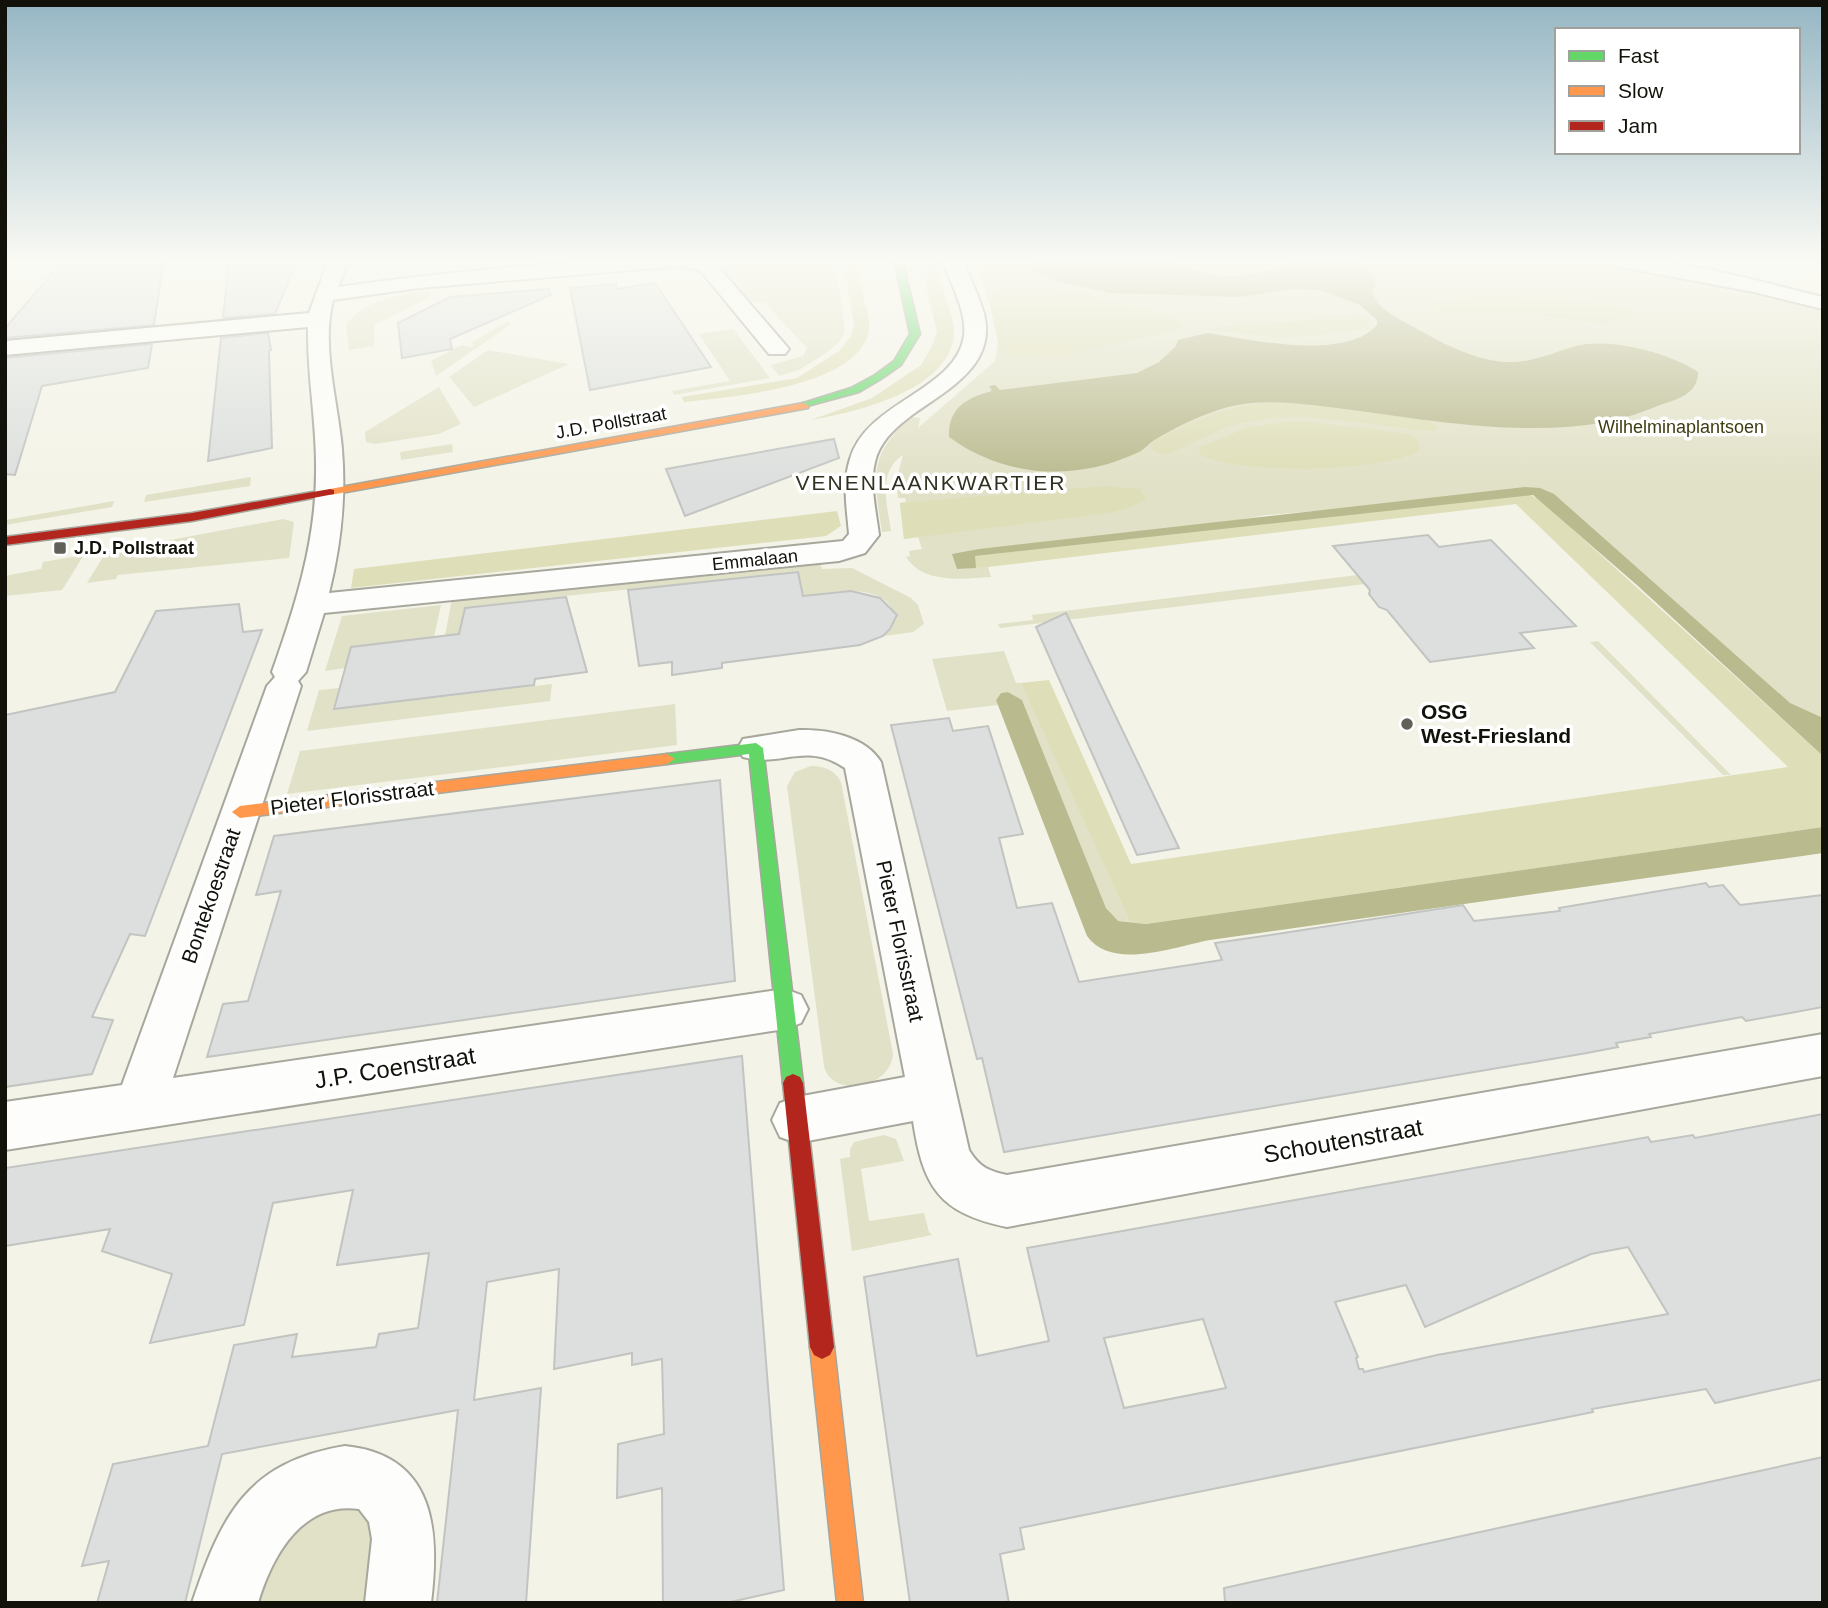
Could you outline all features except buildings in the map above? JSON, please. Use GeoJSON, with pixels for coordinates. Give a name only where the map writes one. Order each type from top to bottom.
{"type":"FeatureCollection","features":[{"type":"Feature","properties":{"kind":"street"},"geometry":{"type":"LineString","coordinates":[[5,348],[113,334]]}},
{"type":"Feature","properties":{"kind":"street","name":"Bontekoestraat"},"geometry":{"type":"LineString","coordinates":[[139,1107],[312,604],[325,547],[330,484],[323,334]]}},
{"type":"Feature","properties":{"kind":"street"},"geometry":{"type":"LineString","coordinates":[[764,334],[777,349]]}},
{"type":"Feature","properties":{"kind":"street","name":"J.D. Pollstraat"},"geometry":{"type":"LineString","coordinates":[[221,495],[330,484],[763,416],[811,405],[855,390],[898,363],[915,334]]}},
{"type":"Feature","properties":{"kind":"street","name":"Emmalaan"},"geometry":{"type":"LineString","coordinates":[[312,604],[839,552],[854,547],[864,535],[861,469],[864,451],[885,425],[957,370],[970,351],[976,334]]}},
{"type":"Feature","properties":{"kind":"street","name":"J.D. Pollstraat"},"geometry":{"type":"LineString","coordinates":[[5,541],[192,517],[330,484],[757,406],[839,382],[862,367]]}},
{"type":"Feature","properties":{"kind":"street"},"geometry":{"type":"LineString","coordinates":[[5,533],[181,502]]}},
{"type":"Feature","properties":{"kind":"street","name":"Pieter Florisstraat"},"geometry":{"type":"LineString","coordinates":[[240,812],[818,741],[843,747],[862,762],[933,1094]]}},
{"type":"Feature","properties":{"kind":"street"},"geometry":{"type":"LineString","coordinates":[[756,748],[850,1603]]}},
{"type":"Feature","properties":{"kind":"street","name":"J.P. Coenstraat"},"geometry":{"type":"LineString","coordinates":[[5,1126],[785,1009]]}},
{"type":"Feature","properties":{"kind":"street","name":"Schoutenstraat"},"geometry":{"type":"LineString","coordinates":[[933,1094],[948,1167],[962,1187],[982,1198],[1007,1201],[1823,1055]]}},
{"type":"Feature","properties":{"kind":"street"},"geometry":{"type":"LineString","coordinates":[[797,1120],[933,1094]]}},
{"type":"Feature","properties":{"kind":"street"},"geometry":{"type":"LineString","coordinates":[[225,1603],[245,1546],[261,1523],[281,1503],[305,1488],[323,1480],[345,1476],[367,1479],[384,1489],[395,1504],[403,1535],[398,1603]]}},
{"type":"Feature","properties":{"kind":"green space"},"geometry":{"type":"Polygon","coordinates":[[[347,334],[374,334],[374,346],[349,350],[347,334]]]}},
{"type":"Feature","properties":{"kind":"green space"},"geometry":{"type":"Polygon","coordinates":[[[486,334],[497,334],[436,376],[431,361],[461,345],[475,345],[471,343],[486,334]]]}},
{"type":"Feature","properties":{"kind":"green space"},"geometry":{"type":"Polygon","coordinates":[[[699,334],[737,334],[770,378],[674,395],[672,391],[730,381],[699,334]]]}},
{"type":"Feature","properties":{"kind":"green space"},"geometry":{"type":"Polygon","coordinates":[[[794,334],[844,334],[826,353],[799,370],[779,376],[771,365],[803,356],[807,348],[794,334]]]}},
{"type":"Feature","properties":{"kind":"green space","name":"Wilhelminaplantsoen"},"geometry":{"type":"Polygon","coordinates":[[[1823,334],[1823,737],[1541,493],[1266,515],[957,569],[988,567],[991,577],[944,578],[923,572],[913,566],[906,557],[910,556],[909,551],[922,549],[918,537],[904,539],[900,503],[906,502],[905,498],[898,498],[896,481],[903,455],[895,462],[887,479],[886,500],[891,531],[882,532],[877,497],[877,468],[887,443],[897,430],[912,417],[920,418],[918,428],[995,361],[999,336],[1823,334]]]}},
{"type":"Feature","properties":{"kind":"green space"},"geometry":{"type":"Polygon","coordinates":[[[488,350],[569,364],[474,407],[449,377],[488,350]]]}},
{"type":"Feature","properties":{"kind":"green space"},"geometry":{"type":"Polygon","coordinates":[[[439,387],[461,424],[439,434],[375,444],[366,442],[365,432],[439,387]]]}},
{"type":"Feature","properties":{"kind":"green space"},"geometry":{"type":"Polygon","coordinates":[[[452,444],[453,452],[401,460],[400,452],[452,444]]]}},
{"type":"Feature","properties":{"kind":"green space"},"geometry":{"type":"Polygon","coordinates":[[[251,477],[250,486],[144,502],[146,495],[251,477]]]}},
{"type":"Feature","properties":{"kind":"green space"},"geometry":{"type":"Polygon","coordinates":[[[114,501],[112,507],[5,525],[5,520],[114,501]]]}},
{"type":"Feature","properties":{"kind":"green space"},"geometry":{"type":"Polygon","coordinates":[[[283,519],[294,522],[289,558],[118,575],[116,579],[87,583],[106,552],[283,519]]]}},
{"type":"Feature","properties":{"kind":"green space"},"geometry":{"type":"Polygon","coordinates":[[[84,555],[62,590],[5,596],[5,576],[41,569],[43,562],[84,555]]]}},
{"type":"Feature","properties":{"kind":"green space"},"geometry":{"type":"Polygon","coordinates":[[[820,562],[822,569],[852,568],[911,598],[918,605],[924,624],[913,632],[884,636],[894,622],[893,612],[887,602],[878,596],[853,591],[803,596],[798,571],[465,607],[460,634],[445,635],[452,599],[820,562]]]}},
{"type":"Feature","properties":{"kind":"green space"},"geometry":{"type":"Polygon","coordinates":[[[1358,575],[1365,584],[1000,628],[998,624],[1033,620],[1032,615],[1358,575]]]}},
{"type":"Feature","properties":{"kind":"green space"},"geometry":{"type":"Polygon","coordinates":[[[441,605],[434,637],[352,646],[345,668],[325,671],[342,616],[441,605]]]}},
{"type":"Feature","properties":{"kind":"green space"},"geometry":{"type":"Polygon","coordinates":[[[1598,641],[1731,775],[1723,775],[1590,642],[1598,641]]]}},
{"type":"Feature","properties":{"kind":"green space"},"geometry":{"type":"Polygon","coordinates":[[[1004,651],[1016,683],[1021,683],[1031,703],[1130,922],[1117,921],[1106,908],[1022,700],[1008,692],[1001,693],[996,700],[998,705],[947,711],[932,659],[1004,651]]]}},
{"type":"Feature","properties":{"kind":"green space"},"geometry":{"type":"Polygon","coordinates":[[[552,684],[550,701],[307,731],[319,690],[339,688],[333,710],[552,684]]]}},
{"type":"Feature","properties":{"kind":"green space"},"geometry":{"type":"Polygon","coordinates":[[[675,704],[677,745],[287,794],[300,751],[675,704]]]}},
{"type":"Feature","properties":{"kind":"green space"},"geometry":{"type":"Polygon","coordinates":[[[811,766],[829,770],[836,774],[841,782],[893,1054],[882,1076],[860,1086],[837,1083],[829,1076],[824,1066],[787,786],[795,772],[811,766]]]}},
{"type":"Feature","properties":{"kind":"green space"},"geometry":{"type":"Polygon","coordinates":[[[884,1135],[896,1139],[904,1161],[861,1169],[869,1221],[924,1213],[932,1235],[852,1251],[840,1159],[850,1157],[854,1142],[884,1135]]]}},
{"type":"Feature","properties":{"kind":"green space"},"geometry":{"type":"Polygon","coordinates":[[[373,1502],[376,1603],[241,1603],[295,1504],[373,1502]]]}},
{"type":"Feature","properties":{"kind":"shaded area"},"geometry":{"type":"Polygon","coordinates":[[[868,334],[857,353],[839,367],[814,378],[758,393],[684,402],[682,397],[797,378],[839,351],[851,336],[868,334]]]}},
{"type":"Feature","properties":{"kind":"shaded area"},"geometry":{"type":"Polygon","coordinates":[[[936,334],[954,334],[949,354],[936,370],[919,384],[875,404],[811,420],[872,398],[921,365],[936,334]]]}},
{"type":"Feature","properties":{"kind":"shaded area"},"geometry":{"type":"Polygon","coordinates":[[[996,334],[1159,334],[1061,357],[1005,355],[999,351],[996,334]]]}},
{"type":"Feature","properties":{"kind":"shaded area"},"geometry":{"type":"Polygon","coordinates":[[[1204,334],[1297,345],[1344,342],[1363,336],[1426,334],[1471,355],[1509,362],[1535,359],[1576,346],[1622,345],[1656,353],[1698,372],[1691,390],[1675,400],[1607,422],[1570,427],[1496,427],[1302,404],[1249,403],[1209,413],[1156,439],[1139,452],[1115,462],[1066,471],[1017,468],[971,451],[949,437],[949,427],[955,412],[974,397],[992,391],[989,386],[995,385],[1000,390],[1137,373],[1159,362],[1176,346],[1178,340],[1204,334]]]}},
{"type":"Feature","properties":{"kind":"shaded area"},"geometry":{"type":"Polygon","coordinates":[[[1248,334],[1323,334],[1287,338],[1248,334]]]}},
{"type":"Feature","properties":{"kind":"shaded area"},"geometry":{"type":"Polygon","coordinates":[[[1283,401],[1429,420],[1438,428],[1433,431],[1287,417],[1230,426],[1166,455],[1151,450],[1151,442],[1216,413],[1245,405],[1283,401]]]}},
{"type":"Feature","properties":{"kind":"shaded area"},"geometry":{"type":"Polygon","coordinates":[[[1286,422],[1310,422],[1409,434],[1415,437],[1420,445],[1419,452],[1372,464],[1310,469],[1223,462],[1202,456],[1198,448],[1246,428],[1286,422]]]}},
{"type":"Feature","properties":{"kind":"shaded area"},"geometry":{"type":"Polygon","coordinates":[[[1105,486],[1140,489],[1146,499],[1109,513],[904,539],[900,503],[1105,486]]]}},
{"type":"Feature","properties":{"kind":"shaded area"},"geometry":{"type":"Polygon","coordinates":[[[1525,487],[1540,488],[1554,494],[1790,703],[1823,718],[1823,756],[1638,586],[1533,495],[975,556],[976,568],[957,569],[952,554],[979,549],[1525,487]]]}},
{"type":"Feature","properties":{"kind":"shaded area"},"geometry":{"type":"Polygon","coordinates":[[[1528,494],[1540,500],[1823,756],[1823,827],[1146,924],[1130,922],[1021,683],[1049,680],[1131,864],[1788,767],[1516,504],[988,567],[976,568],[974,556],[1528,494]]]}},
{"type":"Feature","properties":{"kind":"shaded area"},"geometry":{"type":"Polygon","coordinates":[[[837,511],[841,526],[826,536],[351,588],[354,569],[837,511]]]}},
{"type":"Feature","properties":{"kind":"shaded area"},"geometry":{"type":"Polygon","coordinates":[[[1008,692],[1022,700],[1106,908],[1118,921],[1146,924],[1823,827],[1823,853],[1210,940],[1144,954],[1112,952],[1098,947],[1087,936],[996,700],[1001,693],[1008,692]]]}},
{"type":"Feature","properties":{"kind":"traffic: fast"},"geometry":{"type":"LineString","coordinates":[[804,406],[855,390],[878,377],[898,363],[915,334]]}},
{"type":"Feature","properties":{"kind":"traffic: fast"},"geometry":{"type":"LineString","coordinates":[[667,759],[756,748],[793,1083]]}},
{"type":"Feature","properties":{"kind":"traffic: slow"},"geometry":{"type":"LineString","coordinates":[[330,492],[804,406]]}},
{"type":"Feature","properties":{"kind":"traffic: slow"},"geometry":{"type":"LineString","coordinates":[[240,812],[667,759]]}},
{"type":"Feature","properties":{"kind":"traffic: slow"},"geometry":{"type":"LineString","coordinates":[[822,1347],[850,1603]]}},
{"type":"Feature","properties":{"kind":"traffic: jam"},"geometry":{"type":"LineString","coordinates":[[5,541],[192,517],[330,492]]}},
{"type":"Feature","properties":{"kind":"traffic: jam"},"geometry":{"type":"LineString","coordinates":[[793,1083],[822,1347]]}},
{"type":"Feature","properties":{"kind":"place","name":"J.D. Pollstraat"},"geometry":{"type":"Point","coordinates":[60,548]}},
{"type":"Feature","properties":{"kind":"place","name":"OSG West-Friesland"},"geometry":{"type":"Point","coordinates":[1407,724]}},
{"type":"Feature","properties":{"kind":"district","name":"VENENLAANKWARTIER"},"geometry":{"type":"Point","coordinates":[931,483]}}]}
